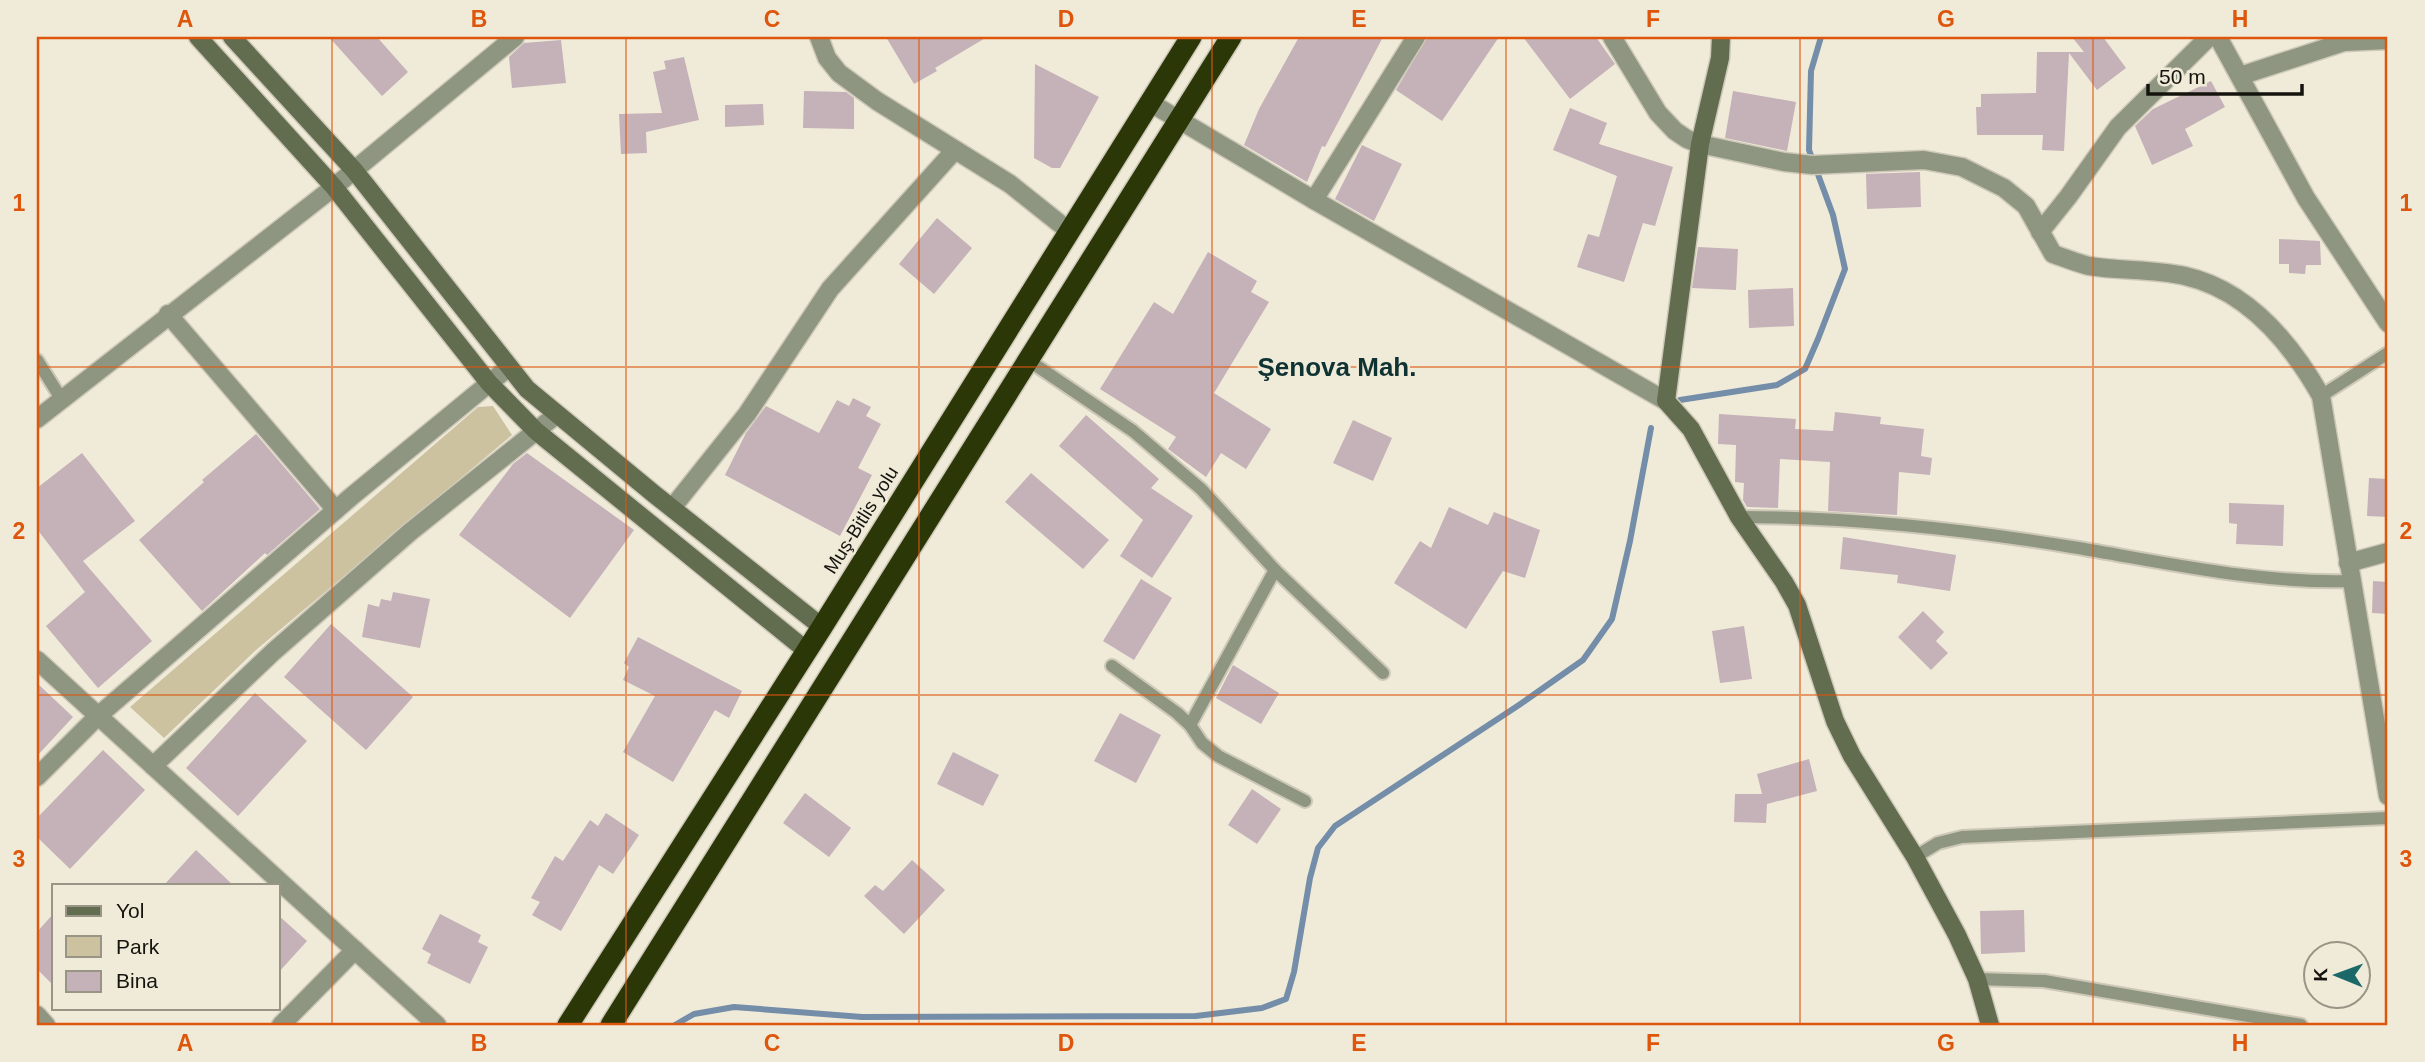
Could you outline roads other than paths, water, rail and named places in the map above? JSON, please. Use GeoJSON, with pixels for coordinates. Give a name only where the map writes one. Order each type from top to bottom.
{"type":"FeatureCollection","features":[{"type":"Feature","properties":{"kind":"highway","name":"Muş-Bitlis yolu"},"geometry":{"type":"LineString","coordinates":[[568,1025],[807,651],[1191,37]]}},
{"type":"Feature","properties":{"kind":"highway"},"geometry":{"type":"LineString","coordinates":[[611,1025],[1231,37]]}},
{"type":"Feature","properties":{"kind":"highway"},"geometry":{"type":"LineString","coordinates":[[1043,272],[1072,290]]}},
{"type":"Feature","properties":{"kind":"highway"},"geometry":{"type":"LineString","coordinates":[[998,344],[1028,360]]}},
{"type":"Feature","properties":{"kind":"street"},"geometry":{"type":"LineString","coordinates":[[198,37],[334,187],[489,383],[536,431],[807,651]]}},
{"type":"Feature","properties":{"kind":"street"},"geometry":{"type":"LineString","coordinates":[[232,37],[354,170],[527,389],[822,627]]}},
{"type":"Feature","properties":{"kind":"street"},"geometry":{"type":"LineString","coordinates":[[37,419],[168,314],[334,187],[515,37]]}},
{"type":"Feature","properties":{"kind":"street"},"geometry":{"type":"LineString","coordinates":[[819,37],[827,58],[839,73],[877,101],[1010,184],[1069,231]]}},
{"type":"Feature","properties":{"kind":"street"},"geometry":{"type":"LineString","coordinates":[[1314,200],[1416,37]]}},
{"type":"Feature","properties":{"kind":"street"},"geometry":{"type":"LineString","coordinates":[[1612,37],[1666,123],[1687,139],[1784,162],[1812,165],[1924,160],[1962,167],[2004,187],[2026,206],[2053,254],[2087,265],[2182,276],[2211,283],[2264,320],[2306,369],[2321,396],[2388,796]]}},
{"type":"Feature","properties":{"kind":"street"},"geometry":{"type":"LineString","coordinates":[[1666,401],[1700,144],[1720,58],[1721,37]]}},
{"type":"Feature","properties":{"kind":"street"},"geometry":{"type":"LineString","coordinates":[[2040,232],[2118,127],[2209,37]]}},
{"type":"Feature","properties":{"kind":"street"},"geometry":{"type":"LineString","coordinates":[[2218,37],[2306,198],[2388,323]]}},
{"type":"Feature","properties":{"kind":"street"},"geometry":{"type":"LineString","coordinates":[[2240,76],[2335,44],[2388,40]]}},
{"type":"Feature","properties":{"kind":"street"},"geometry":{"type":"LineString","coordinates":[[1149,102],[1314,200],[1666,401],[1691,429],[1739,517],[1784,582],[1797,606],[1822,684],[1852,756],[1915,857],[1957,935],[1977,979],[1990,1025]]}},
{"type":"Feature","properties":{"kind":"street"},"geometry":{"type":"LineString","coordinates":[[672,508],[747,414],[830,289],[955,150]]}},
{"type":"Feature","properties":{"kind":"street"},"geometry":{"type":"LineString","coordinates":[[168,314],[336,510]]}},
{"type":"Feature","properties":{"kind":"street"},"geometry":{"type":"LineString","coordinates":[[37,777],[98,716],[336,510],[509,367]]}},
{"type":"Feature","properties":{"kind":"street"},"geometry":{"type":"LineString","coordinates":[[153,766],[272,652],[410,532],[556,415]]}},
{"type":"Feature","properties":{"kind":"street"},"geometry":{"type":"LineString","coordinates":[[2350,572],[2388,552]]}},
{"type":"Feature","properties":{"kind":"street"},"geometry":{"type":"LineString","coordinates":[[37,660],[438,1025]]}},
{"type":"Feature","properties":{"kind":"street"},"geometry":{"type":"LineString","coordinates":[[281,1025],[355,950]]}},
{"type":"Feature","properties":{"kind":"street"},"geometry":{"type":"LineString","coordinates":[[37,1015],[46,1025]]}},
{"type":"Feature","properties":{"kind":"lane"},"geometry":{"type":"LineString","coordinates":[[2321,396],[2388,353]]}},
{"type":"Feature","properties":{"kind":"lane"},"geometry":{"type":"LineString","coordinates":[[37,360],[62,400]]}},
{"type":"Feature","properties":{"kind":"lane"},"geometry":{"type":"LineString","coordinates":[[1028,360],[1097,405],[1201,489],[1275,570],[1383,673]]}},
{"type":"Feature","properties":{"kind":"lane"},"geometry":{"type":"LineString","coordinates":[[1739,517],[1836,519],[1927,527],[2010,537],[2250,576],[2308,582],[2350,572]]}},
{"type":"Feature","properties":{"kind":"lane"},"geometry":{"type":"LineString","coordinates":[[1190,725],[1275,570]]}},
{"type":"Feature","properties":{"kind":"lane"},"geometry":{"type":"LineString","coordinates":[[1112,666],[1166,704],[1190,725],[1202,743],[1218,756],[1305,801]]}},
{"type":"Feature","properties":{"kind":"lane"},"geometry":{"type":"LineString","coordinates":[[1915,857],[1938,843],[1962,837],[2388,818]]}},
{"type":"Feature","properties":{"kind":"lane"},"geometry":{"type":"LineString","coordinates":[[1977,979],[2044,981],[2301,1025]]}},
{"type":"Feature","properties":{"kind":"waterway"},"geometry":{"type":"LineString","coordinates":[[1680,400],[1777,385],[1805,369],[1818,339],[1845,269],[1833,215],[1809,150],[1811,71],[1821,37]]}},
{"type":"Feature","properties":{"kind":"waterway"},"geometry":{"type":"LineString","coordinates":[[675,1025],[694,1014],[734,1007],[862,1017],[1196,1016],[1262,1008],[1286,999],[1294,972],[1310,878],[1318,848],[1335,826],[1583,660],[1612,619],[1651,428]]}},
{"type":"Feature","properties":{"kind":"district","name":"Şenova Mah."},"geometry":{"type":"Point","coordinates":[1337,367]}}]}
